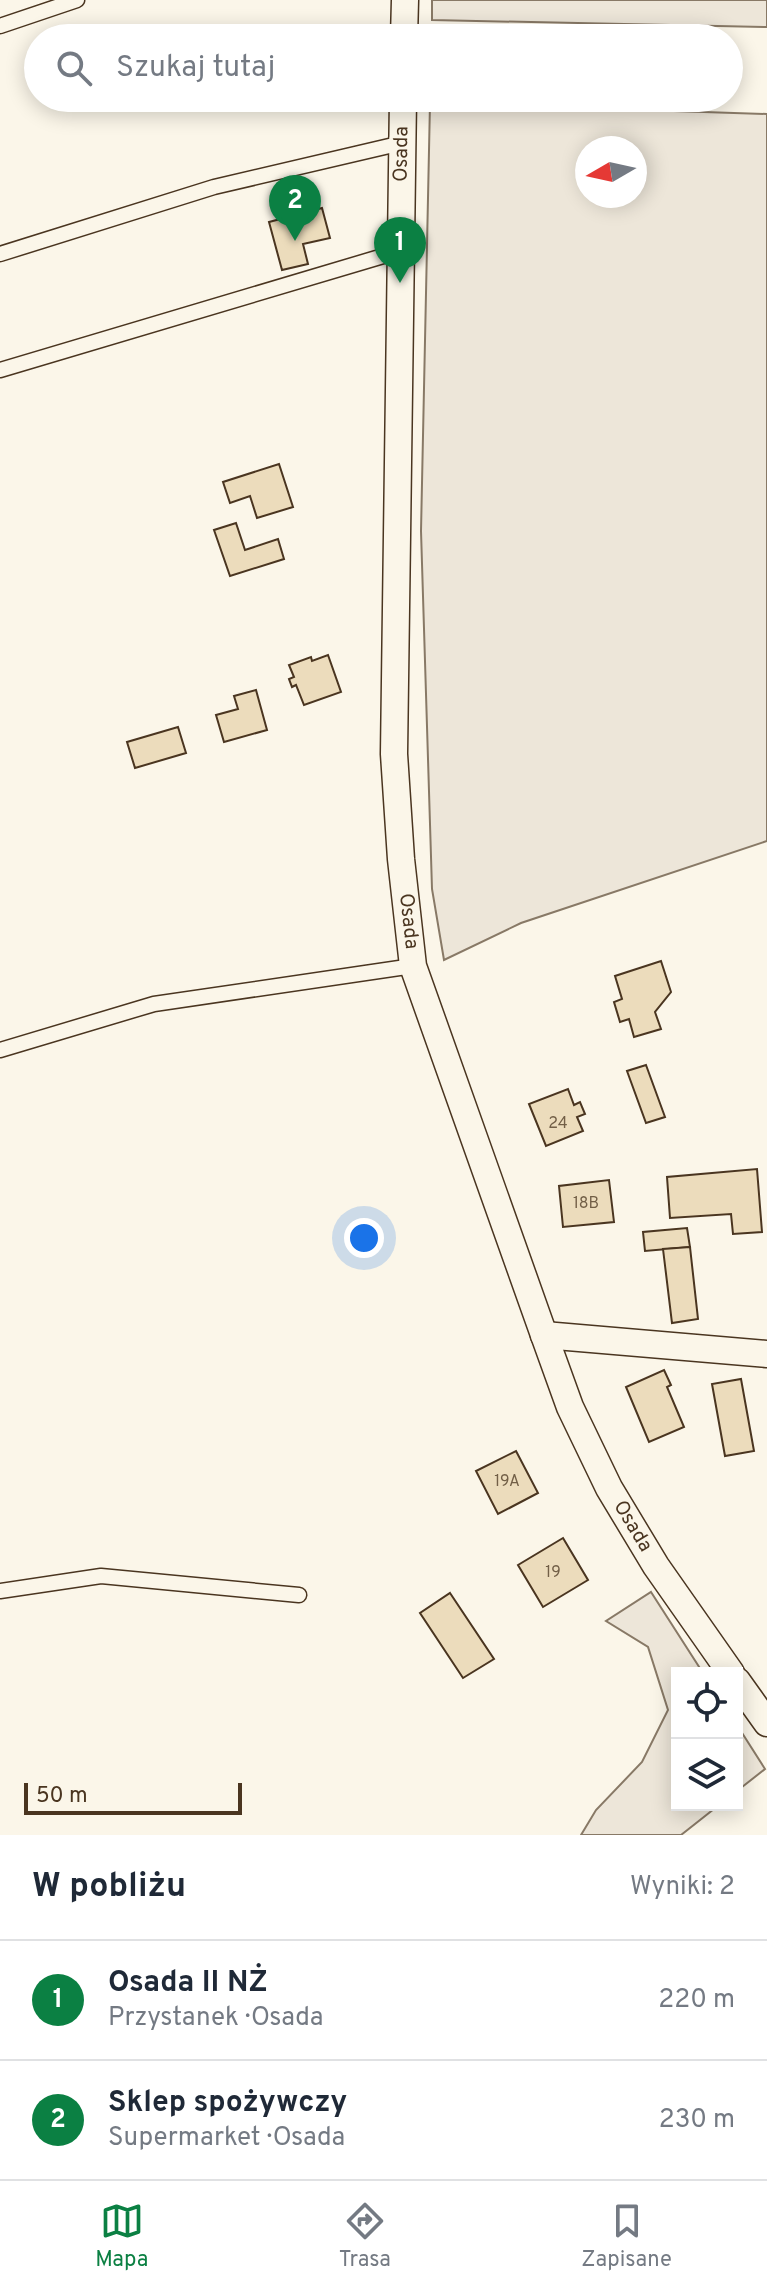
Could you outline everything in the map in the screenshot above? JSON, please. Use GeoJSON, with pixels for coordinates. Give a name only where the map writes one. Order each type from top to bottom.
{"type":"FeatureCollection","features":[{"type":"Feature","properties":{"kind":"street"},"geometry":{"type":"LineString","coordinates":[[404,24],[405,0]]}},
{"type":"Feature","properties":{"kind":"street","name":"Osada"},"geometry":{"type":"LineString","coordinates":[[403,112],[394,754],[401,859],[413,966],[570,1407],[609,1488],[656,1566],[727,1667]]}},
{"type":"Feature","properties":{"kind":"street"},"geometry":{"type":"LineString","coordinates":[[544,1335],[767,1354]]}},
{"type":"Feature","properties":{"kind":"street"},"geometry":{"type":"LineString","coordinates":[[743,1689],[767,1723]]}},
{"type":"Feature","properties":{"kind":"lane"},"geometry":{"type":"LineString","coordinates":[[0,26],[77,0]]}},
{"type":"Feature","properties":{"kind":"lane"},"geometry":{"type":"LineString","coordinates":[[0,254],[214,187],[402,143]]}},
{"type":"Feature","properties":{"kind":"lane"},"geometry":{"type":"LineString","coordinates":[[0,370],[400,251]]}},
{"type":"Feature","properties":{"kind":"lane"},"geometry":{"type":"LineString","coordinates":[[0,1050],[154,1004],[413,966]]}},
{"type":"Feature","properties":{"kind":"lane"},"geometry":{"type":"LineString","coordinates":[[0,1591],[101,1576],[299,1595]]}},
{"type":"Feature","properties":{"kind":"shaded area"},"geometry":{"type":"Polygon","coordinates":[[[432,0],[767,0],[767,27],[743,26],[743,24],[432,20],[432,0]]]}},
{"type":"Feature","properties":{"kind":"shaded area"},"geometry":{"type":"Polygon","coordinates":[[[430,112],[767,114],[767,841],[521,923],[444,960],[432,889],[421,531],[430,112]]]}},
{"type":"Feature","properties":{"kind":"shaded area"},"geometry":{"type":"Polygon","coordinates":[[[651,1592],[699,1667],[671,1667],[671,1811],[711,1811],[681,1835],[581,1835],[596,1810],[642,1762],[668,1710],[648,1647],[606,1621],[651,1592]]]}},
{"type":"Feature","properties":{"kind":"shaded area"},"geometry":{"type":"Polygon","coordinates":[[[743,1734],[765,1769],[743,1786],[743,1734]]]}},
{"type":"Feature","properties":{"kind":"building"},"geometry":{"type":"Polygon","coordinates":[[[322,208],[330,238],[303,244],[308,264],[282,270],[269,222],[322,208]]]}},
{"type":"Feature","properties":{"kind":"building"},"geometry":{"type":"Polygon","coordinates":[[[279,464],[293,507],[257,518],[250,496],[230,503],[223,482],[279,464]]]}},
{"type":"Feature","properties":{"kind":"building"},"geometry":{"type":"Polygon","coordinates":[[[236,523],[245,550],[278,539],[284,559],[230,576],[214,530],[236,523]]]}},
{"type":"Feature","properties":{"kind":"building"},"geometry":{"type":"Polygon","coordinates":[[[328,655],[341,692],[304,705],[296,685],[292,687],[289,679],[294,677],[289,665],[328,655]]]}},
{"type":"Feature","properties":{"kind":"building"},"geometry":{"type":"Polygon","coordinates":[[[256,690],[267,730],[224,742],[216,715],[238,709],[234,696],[256,690]]]}},
{"type":"Feature","properties":{"kind":"building"},"geometry":{"type":"Polygon","coordinates":[[[178,727],[186,753],[135,768],[127,742],[178,727]]]}},
{"type":"Feature","properties":{"kind":"building"},"geometry":{"type":"Polygon","coordinates":[[[661,961],[671,992],[655,1012],[661,1029],[634,1037],[629,1019],[620,1022],[614,1002],[622,999],[615,976],[661,961]]]}},
{"type":"Feature","properties":{"kind":"building"},"geometry":{"type":"Polygon","coordinates":[[[646,1065],[665,1117],[646,1123],[627,1071],[646,1065]]]}},
{"type":"Feature","properties":{"kind":"building"},"geometry":{"type":"Polygon","coordinates":[[[568,1089],[574,1105],[580,1102],[585,1114],[577,1117],[583,1131],[546,1146],[529,1104],[568,1089]]]}},
{"type":"Feature","properties":{"kind":"building"},"geometry":{"type":"Polygon","coordinates":[[[757,1169],[762,1232],[733,1234],[731,1214],[670,1218],[667,1177],[757,1169]]]}},
{"type":"Feature","properties":{"kind":"building"},"geometry":{"type":"Polygon","coordinates":[[[609,1180],[614,1222],[563,1227],[559,1186],[609,1180]]]}},
{"type":"Feature","properties":{"kind":"building"},"geometry":{"type":"Polygon","coordinates":[[[687,1228],[690,1247],[645,1251],[643,1232],[687,1228]]]}},
{"type":"Feature","properties":{"kind":"building"},"geometry":{"type":"Polygon","coordinates":[[[690,1247],[698,1319],[672,1323],[663,1249],[690,1247]]]}},
{"type":"Feature","properties":{"kind":"building"},"geometry":{"type":"Polygon","coordinates":[[[664,1370],[671,1385],[667,1387],[684,1427],[649,1442],[626,1387],[664,1370]]]}},
{"type":"Feature","properties":{"kind":"building"},"geometry":{"type":"Polygon","coordinates":[[[741,1379],[754,1451],[725,1456],[712,1384],[741,1379]]]}},
{"type":"Feature","properties":{"kind":"building"},"geometry":{"type":"Polygon","coordinates":[[[516,1451],[538,1493],[498,1514],[476,1471],[516,1451]]]}},
{"type":"Feature","properties":{"kind":"building"},"geometry":{"type":"Polygon","coordinates":[[[563,1538],[588,1580],[543,1607],[518,1565],[563,1538]]]}},
{"type":"Feature","properties":{"kind":"building"},"geometry":{"type":"Polygon","coordinates":[[[450,1593],[494,1659],[463,1678],[420,1613],[450,1593]]]}},
{"type":"Feature","properties":{"kind":"place","name":"Sklep spożywczy"},"geometry":{"type":"Point","coordinates":[295,241]}},
{"type":"Feature","properties":{"kind":"place","name":"Osada II NŻ"},"geometry":{"type":"Point","coordinates":[400,283]}}]}
